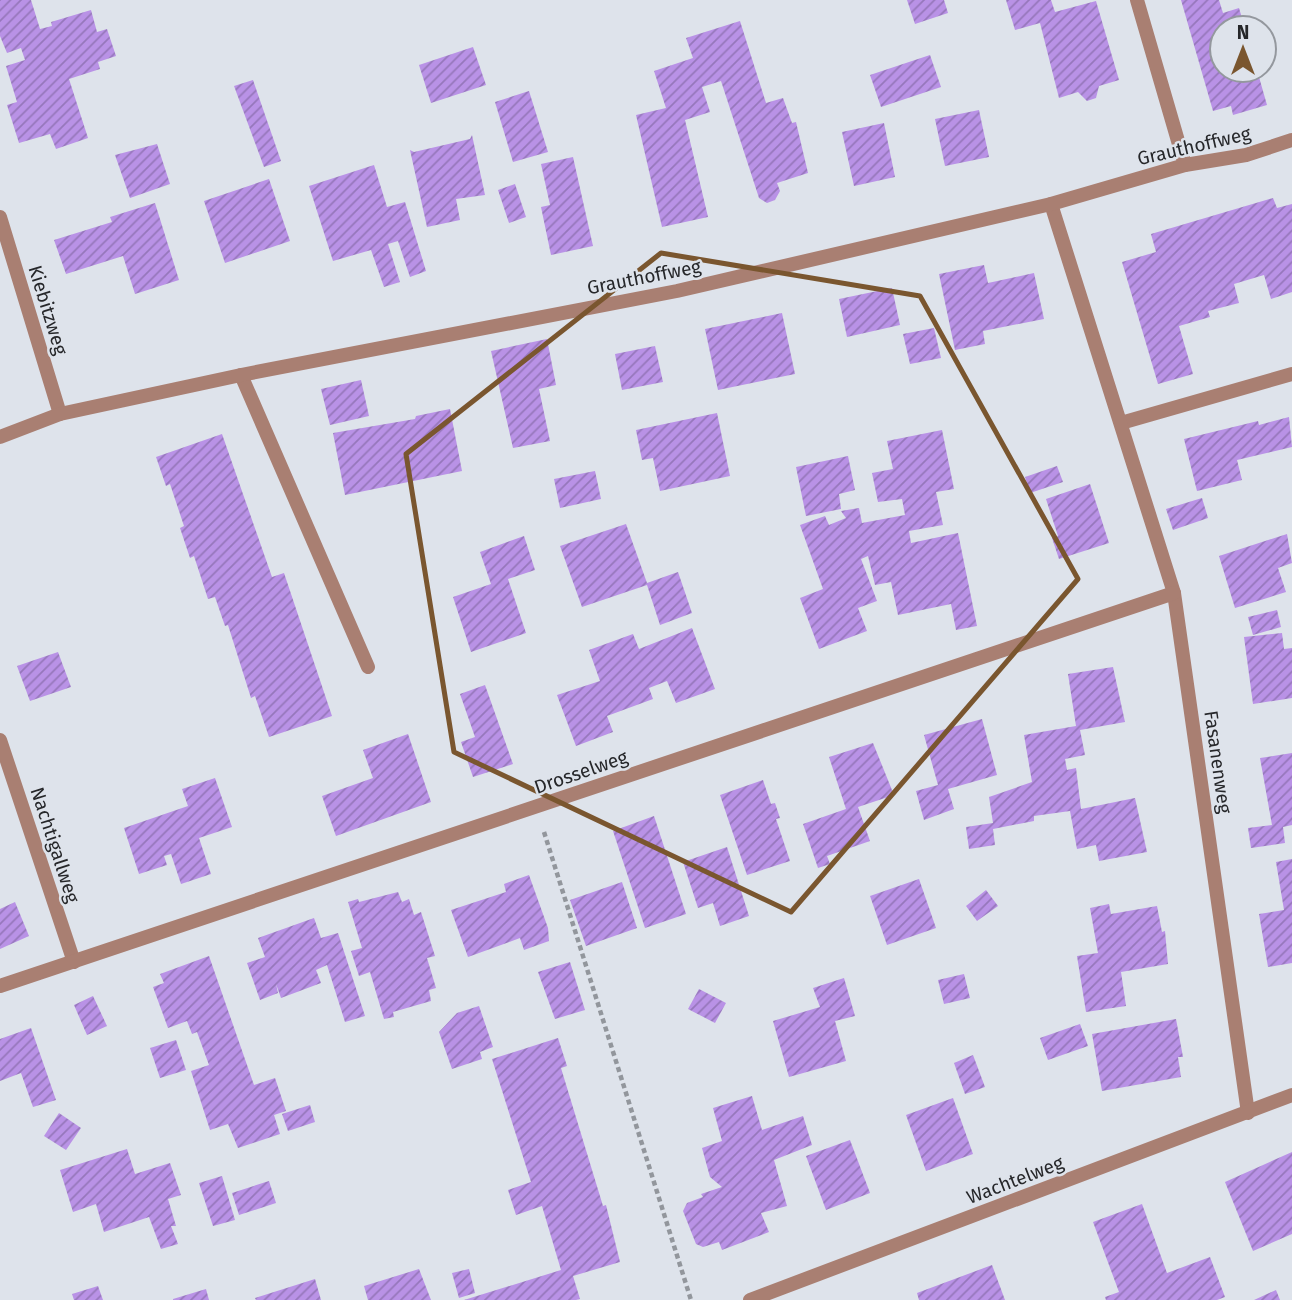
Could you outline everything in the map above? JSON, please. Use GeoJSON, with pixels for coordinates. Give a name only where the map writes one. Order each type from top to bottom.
{"type":"FeatureCollection","features":[{"type":"Feature","properties":{"kind":"street"},"geometry":{"type":"LineString","coordinates":[[1137,0],[1185,165]]}},
{"type":"Feature","properties":{"kind":"street","name":"Grauthoffweg"},"geometry":{"type":"LineString","coordinates":[[0,437],[60,414],[241,375],[677,291],[1051,204],[1185,165],[1246,155],[1292,140]]}},
{"type":"Feature","properties":{"kind":"street","name":"Fasanenweg"},"geometry":{"type":"LineString","coordinates":[[1051,204],[1174,593],[1248,1113]]}},
{"type":"Feature","properties":{"kind":"street","name":"Kiebitzweg"},"geometry":{"type":"LineString","coordinates":[[0,217],[60,414]]}},
{"type":"Feature","properties":{"kind":"street"},"geometry":{"type":"LineString","coordinates":[[1121,423],[1292,374]]}},
{"type":"Feature","properties":{"kind":"street"},"geometry":{"type":"LineString","coordinates":[[241,375],[368,667]]}},
{"type":"Feature","properties":{"kind":"street","name":"Drosselweg"},"geometry":{"type":"LineString","coordinates":[[0,986],[1174,593]]}},
{"type":"Feature","properties":{"kind":"street","name":"Nachtigallweg"},"geometry":{"type":"LineString","coordinates":[[0,740],[74,962]]}},
{"type":"Feature","properties":{"kind":"street","name":"Wachtelweg"},"geometry":{"type":"LineString","coordinates":[[750,1300],[1292,1095]]}},
{"type":"Feature","properties":{"kind":"path"},"geometry":{"type":"LineString","coordinates":[[536,807],[691,1300]]}},
{"type":"Feature","properties":{"kind":"highlighted area"},"geometry":{"type":"Polygon","coordinates":[[[661,253],[920,296],[1078,579],[791,912],[454,752],[406,454],[661,253]]]}},
{"type":"Feature","properties":{"kind":"building"},"geometry":{"type":"Polygon","coordinates":[[[0,0],[31,0],[40,29],[52,26],[51,22],[91,10],[97,32],[107,29],[116,56],[98,62],[100,69],[69,79],[88,138],[56,149],[50,134],[19,143],[7,105],[17,102],[6,66],[25,60],[21,48],[7,53],[0,36],[0,0]]]}},
{"type":"Feature","properties":{"kind":"building"},"geometry":{"type":"Polygon","coordinates":[[[907,0],[944,0],[948,13],[915,24],[907,0]]]}},
{"type":"Feature","properties":{"kind":"building"},"geometry":{"type":"Polygon","coordinates":[[[1006,0],[1051,0],[1055,12],[1096,1],[1119,80],[1099,86],[1096,98],[1087,101],[1078,92],[1059,98],[1040,23],[1015,30],[1006,0]]]}},
{"type":"Feature","properties":{"kind":"building"},"geometry":{"type":"Polygon","coordinates":[[[1181,0],[1219,0],[1223,13],[1239,8],[1241,14],[1208,14],[1208,84],[1261,84],[1267,105],[1233,115],[1231,106],[1213,111],[1181,0]]]}},
{"type":"Feature","properties":{"kind":"building"},"geometry":{"type":"Polygon","coordinates":[[[740,21],[766,103],[783,98],[792,123],[796,122],[808,173],[777,183],[780,191],[775,200],[767,203],[759,198],[721,81],[702,87],[710,112],[685,120],[708,217],[662,227],[636,115],[666,108],[654,71],[693,58],[686,38],[740,21]]]}},
{"type":"Feature","properties":{"kind":"building"},"geometry":{"type":"Polygon","coordinates":[[[473,47],[486,85],[431,103],[419,65],[473,47]]]}},
{"type":"Feature","properties":{"kind":"building"},"geometry":{"type":"Polygon","coordinates":[[[930,55],[941,87],[881,107],[870,75],[930,55]]]}},
{"type":"Feature","properties":{"kind":"building"},"geometry":{"type":"Polygon","coordinates":[[[253,80],[281,161],[264,167],[234,86],[253,80]]]}},
{"type":"Feature","properties":{"kind":"building"},"geometry":{"type":"Polygon","coordinates":[[[529,91],[548,152],[513,162],[495,102],[529,91]]]}},
{"type":"Feature","properties":{"kind":"building"},"geometry":{"type":"Polygon","coordinates":[[[979,110],[989,157],[945,166],[935,119],[979,110]]]}},
{"type":"Feature","properties":{"kind":"building"},"geometry":{"type":"Polygon","coordinates":[[[884,123],[895,177],[854,186],[842,132],[884,123]]]}},
{"type":"Feature","properties":{"kind":"building"},"geometry":{"type":"Polygon","coordinates":[[[472,135],[485,195],[456,199],[460,220],[427,227],[410,150],[414,152],[470,139],[472,135]]]}},
{"type":"Feature","properties":{"kind":"building"},"geometry":{"type":"Polygon","coordinates":[[[157,144],[170,184],[130,198],[115,155],[157,144]]]}},
{"type":"Feature","properties":{"kind":"building"},"geometry":{"type":"Polygon","coordinates":[[[573,157],[593,246],[551,255],[541,207],[550,205],[541,164],[573,157]]]}},
{"type":"Feature","properties":{"kind":"building"},"geometry":{"type":"Polygon","coordinates":[[[374,165],[387,207],[405,202],[426,271],[410,277],[398,241],[388,244],[400,282],[384,287],[371,250],[333,261],[309,186],[374,165]]]}},
{"type":"Feature","properties":{"kind":"building"},"geometry":{"type":"Polygon","coordinates":[[[269,179],[290,241],[225,263],[204,201],[269,179]]]}},
{"type":"Feature","properties":{"kind":"building"},"geometry":{"type":"Polygon","coordinates":[[[515,184],[526,217],[509,223],[498,190],[515,184]]]}},
{"type":"Feature","properties":{"kind":"building"},"geometry":{"type":"Polygon","coordinates":[[[1273,198],[1277,208],[1292,204],[1292,292],[1271,299],[1264,275],[1234,284],[1239,303],[1208,311],[1210,317],[1179,326],[1193,374],[1158,384],[1122,262],[1156,252],[1151,234],[1273,198]]]}},
{"type":"Feature","properties":{"kind":"building"},"geometry":{"type":"Polygon","coordinates":[[[155,203],[179,280],[135,294],[123,256],[66,274],[54,240],[112,222],[110,217],[155,203]]]}},
{"type":"Feature","properties":{"kind":"building"},"geometry":{"type":"Polygon","coordinates":[[[984,265],[988,283],[1034,273],[1044,319],[983,331],[985,344],[955,350],[939,274],[984,265]]]}},
{"type":"Feature","properties":{"kind":"building"},"geometry":{"type":"Polygon","coordinates":[[[892,288],[900,325],[847,337],[839,299],[892,288]]]}},
{"type":"Feature","properties":{"kind":"building"},"geometry":{"type":"Polygon","coordinates":[[[782,313],[795,374],[718,390],[705,329],[782,313]]]}},
{"type":"Feature","properties":{"kind":"building"},"geometry":{"type":"Polygon","coordinates":[[[934,328],[941,358],[910,364],[903,334],[934,328]]]}},
{"type":"Feature","properties":{"kind":"building"},"geometry":{"type":"Polygon","coordinates":[[[547,339],[556,385],[539,389],[550,441],[513,448],[491,351],[547,339]]]}},
{"type":"Feature","properties":{"kind":"building"},"geometry":{"type":"Polygon","coordinates":[[[655,346],[663,382],[622,390],[615,354],[655,346]]]}},
{"type":"Feature","properties":{"kind":"building"},"geometry":{"type":"Polygon","coordinates":[[[361,380],[369,416],[330,425],[321,389],[361,380]]]}},
{"type":"Feature","properties":{"kind":"building"},"geometry":{"type":"Polygon","coordinates":[[[450,409],[462,471],[345,495],[333,433],[415,419],[416,416],[450,409]]]}},
{"type":"Feature","properties":{"kind":"building"},"geometry":{"type":"Polygon","coordinates":[[[717,413],[730,476],[660,491],[653,458],[642,460],[636,430],[717,413]]]}},
{"type":"Feature","properties":{"kind":"building"},"geometry":{"type":"Polygon","coordinates":[[[1289,417],[1292,447],[1237,460],[1242,480],[1197,491],[1184,439],[1258,421],[1259,425],[1289,417]]]}},
{"type":"Feature","properties":{"kind":"building"},"geometry":{"type":"Polygon","coordinates":[[[942,430],[954,489],[936,492],[943,525],[909,531],[911,543],[958,533],[977,626],[956,630],[951,604],[898,615],[891,582],[875,585],[868,556],[861,559],[877,601],[858,608],[867,631],[819,649],[800,598],[823,589],[800,525],[825,516],[829,525],[846,518],[841,511],[859,508],[862,523],[905,515],[902,499],[878,502],[872,473],[893,469],[887,441],[942,430]]]}},
{"type":"Feature","properties":{"kind":"building"},"geometry":{"type":"Polygon","coordinates":[[[222,434],[272,577],[284,573],[332,716],[269,737],[255,696],[251,698],[228,625],[225,626],[215,597],[208,599],[194,556],[190,558],[180,528],[184,526],[170,484],[166,486],[156,457],[222,434]]]}},
{"type":"Feature","properties":{"kind":"building"},"geometry":{"type":"Polygon","coordinates":[[[848,456],[855,490],[839,494],[841,509],[806,516],[796,467],[848,456]]]}},
{"type":"Feature","properties":{"kind":"building"},"geometry":{"type":"Polygon","coordinates":[[[1057,466],[1063,482],[1030,493],[1025,477],[1057,466]]]}},
{"type":"Feature","properties":{"kind":"building"},"geometry":{"type":"Polygon","coordinates":[[[595,471],[601,499],[560,508],[554,479],[595,471]]]}},
{"type":"Feature","properties":{"kind":"building"},"geometry":{"type":"Polygon","coordinates":[[[1090,484],[1109,543],[1059,559],[1052,538],[1058,536],[1046,499],[1090,484]]]}},
{"type":"Feature","properties":{"kind":"building"},"geometry":{"type":"Polygon","coordinates":[[[1202,498],[1208,518],[1173,530],[1166,509],[1202,498]]]}},
{"type":"Feature","properties":{"kind":"building"},"geometry":{"type":"Polygon","coordinates":[[[626,524],[647,583],[678,572],[692,613],[660,625],[647,585],[582,607],[560,546],[626,524]]]}},
{"type":"Feature","properties":{"kind":"building"},"geometry":{"type":"Polygon","coordinates":[[[1287,534],[1292,563],[1278,568],[1286,592],[1235,608],[1219,556],[1287,534]]]}},
{"type":"Feature","properties":{"kind":"building"},"geometry":{"type":"Polygon","coordinates":[[[524,536],[535,570],[508,579],[526,633],[471,652],[453,597],[491,584],[480,552],[524,536]]]}},
{"type":"Feature","properties":{"kind":"building"},"geometry":{"type":"Polygon","coordinates":[[[1277,610],[1281,627],[1253,635],[1248,617],[1277,610]]]}},
{"type":"Feature","properties":{"kind":"building"},"geometry":{"type":"Polygon","coordinates":[[[692,628],[715,689],[676,703],[667,681],[649,688],[653,699],[607,716],[613,732],[576,746],[557,695],[600,681],[589,650],[633,634],[639,649],[692,628]]]}},
{"type":"Feature","properties":{"kind":"building"},"geometry":{"type":"Polygon","coordinates":[[[1282,633],[1284,649],[1292,648],[1292,698],[1253,704],[1244,637],[1282,633]]]}},
{"type":"Feature","properties":{"kind":"building"},"geometry":{"type":"Polygon","coordinates":[[[58,652],[71,687],[30,701],[17,666],[58,652]]]}},
{"type":"Feature","properties":{"kind":"building"},"geometry":{"type":"Polygon","coordinates":[[[1113,667],[1125,722],[1080,730],[1085,755],[1065,759],[1067,770],[1076,768],[1081,809],[1135,798],[1147,852],[1099,861],[1096,845],[1077,849],[1070,811],[1034,816],[1034,821],[993,829],[995,845],[969,849],[966,827],[993,823],[989,797],[1032,782],[1024,735],[1076,726],[1068,674],[1113,667]]]}},
{"type":"Feature","properties":{"kind":"building"},"geometry":{"type":"Polygon","coordinates":[[[485,685],[513,764],[473,777],[461,742],[475,737],[460,694],[485,685]]]}},
{"type":"Feature","properties":{"kind":"building"},"geometry":{"type":"Polygon","coordinates":[[[982,719],[997,775],[948,789],[954,809],[924,820],[916,791],[938,785],[924,735],[982,719]]]}},
{"type":"Feature","properties":{"kind":"building"},"geometry":{"type":"Polygon","coordinates":[[[408,734],[431,802],[336,836],[322,796],[373,778],[363,750],[408,734]]]}},
{"type":"Feature","properties":{"kind":"building"},"geometry":{"type":"Polygon","coordinates":[[[873,743],[894,795],[858,807],[870,841],[827,856],[830,864],[818,868],[803,824],[846,809],[829,757],[873,743]]]}},
{"type":"Feature","properties":{"kind":"building"},"geometry":{"type":"Polygon","coordinates":[[[1292,753],[1292,825],[1283,827],[1285,843],[1251,848],[1248,828],[1272,825],[1260,758],[1292,753]]]}},
{"type":"Feature","properties":{"kind":"building"},"geometry":{"type":"Polygon","coordinates":[[[215,778],[232,827],[199,838],[211,874],[181,884],[171,854],[164,856],[167,865],[139,874],[124,828],[188,806],[182,789],[215,778]]]}},
{"type":"Feature","properties":{"kind":"building"},"geometry":{"type":"Polygon","coordinates":[[[763,780],[771,804],[775,803],[780,818],[776,819],[790,861],[747,875],[720,795],[763,780]]]}},
{"type":"Feature","properties":{"kind":"building"},"geometry":{"type":"Polygon","coordinates":[[[654,816],[686,914],[645,928],[613,831],[654,816]]]}},
{"type":"Feature","properties":{"kind":"building"},"geometry":{"type":"Polygon","coordinates":[[[727,847],[749,916],[720,926],[713,903],[698,908],[683,862],[727,847]]]}},
{"type":"Feature","properties":{"kind":"building"},"geometry":{"type":"Polygon","coordinates":[[[1292,859],[1292,963],[1268,967],[1259,914],[1284,910],[1276,862],[1292,859]]]}},
{"type":"Feature","properties":{"kind":"building"},"geometry":{"type":"Polygon","coordinates":[[[529,875],[548,928],[549,941],[524,950],[520,938],[468,957],[451,910],[506,892],[504,884],[529,875]]]}},
{"type":"Feature","properties":{"kind":"building"},"geometry":{"type":"Polygon","coordinates":[[[919,879],[936,928],[887,945],[870,896],[919,879]]]}},
{"type":"Feature","properties":{"kind":"building"},"geometry":{"type":"Polygon","coordinates":[[[622,882],[637,928],[586,946],[570,900],[622,882]]]}},
{"type":"Feature","properties":{"kind":"building"},"geometry":{"type":"Polygon","coordinates":[[[986,890],[998,906],[977,921],[966,906],[986,890]]]}},
{"type":"Feature","properties":{"kind":"building"},"geometry":{"type":"Polygon","coordinates":[[[398,892],[402,902],[409,899],[414,915],[421,912],[435,956],[427,958],[436,988],[429,990],[431,1001],[393,1012],[394,1017],[384,1019],[370,972],[359,976],[351,951],[362,948],[348,902],[358,899],[359,902],[398,892]]]}},
{"type":"Feature","properties":{"kind":"building"},"geometry":{"type":"Polygon","coordinates":[[[15,902],[29,936],[0,949],[0,909],[15,902]]]}},
{"type":"Feature","properties":{"kind":"building"},"geometry":{"type":"Polygon","coordinates":[[[1109,904],[1111,914],[1157,906],[1162,932],[1165,931],[1168,964],[1121,972],[1126,1006],[1086,1012],[1077,956],[1098,953],[1090,908],[1109,904]]]}},
{"type":"Feature","properties":{"kind":"building"},"geometry":{"type":"Polygon","coordinates":[[[314,918],[321,938],[338,933],[365,1016],[345,1022],[327,965],[316,970],[321,983],[281,998],[276,984],[278,993],[260,1000],[247,963],[265,957],[258,938],[314,918]]]}},
{"type":"Feature","properties":{"kind":"building"},"geometry":{"type":"Polygon","coordinates":[[[209,956],[254,1085],[275,1078],[286,1111],[274,1115],[280,1134],[238,1148],[228,1124],[210,1130],[191,1071],[209,1065],[197,1032],[192,1034],[187,1021],[168,1028],[153,987],[164,983],[160,974],[209,956]]]}},
{"type":"Feature","properties":{"kind":"building"},"geometry":{"type":"Polygon","coordinates":[[[570,962],[585,1010],[555,1019],[538,972],[570,962]]]}},
{"type":"Feature","properties":{"kind":"building"},"geometry":{"type":"Polygon","coordinates":[[[964,974],[970,998],[944,1004],[938,980],[964,974]]]}},
{"type":"Feature","properties":{"kind":"building"},"geometry":{"type":"Polygon","coordinates":[[[844,978],[855,1016],[835,1021],[846,1061],[789,1077],[773,1021],[820,1007],[813,988],[844,978]]]}},
{"type":"Feature","properties":{"kind":"building"},"geometry":{"type":"Polygon","coordinates":[[[699,989],[726,1003],[715,1023],[688,1009],[699,989]]]}},
{"type":"Feature","properties":{"kind":"building"},"geometry":{"type":"Polygon","coordinates":[[[93,996],[107,1026],[87,1035],[74,1005],[93,996]]]}},
{"type":"Feature","properties":{"kind":"building"},"geometry":{"type":"Polygon","coordinates":[[[479,1006],[493,1047],[480,1052],[482,1059],[452,1069],[439,1032],[457,1013],[479,1006]]]}},
{"type":"Feature","properties":{"kind":"building"},"geometry":{"type":"Polygon","coordinates":[[[1176,1019],[1183,1057],[1178,1057],[1181,1077],[1102,1091],[1092,1034],[1176,1019]]]}},
{"type":"Feature","properties":{"kind":"building"},"geometry":{"type":"Polygon","coordinates":[[[1080,1024],[1088,1046],[1048,1060],[1040,1038],[1080,1024]]]}},
{"type":"Feature","properties":{"kind":"building"},"geometry":{"type":"Polygon","coordinates":[[[31,1028],[56,1100],[33,1107],[21,1073],[0,1081],[0,1039],[31,1028]]]}},
{"type":"Feature","properties":{"kind":"building"},"geometry":{"type":"Polygon","coordinates":[[[558,1038],[567,1066],[561,1068],[603,1206],[606,1205],[620,1262],[573,1276],[580,1299],[576,1300],[464,1300],[561,1270],[542,1206],[516,1215],[508,1190],[531,1182],[492,1059],[558,1038]]]}},
{"type":"Feature","properties":{"kind":"building"},"geometry":{"type":"Polygon","coordinates":[[[176,1040],[186,1070],[160,1078],[150,1048],[176,1040]]]}},
{"type":"Feature","properties":{"kind":"building"},"geometry":{"type":"Polygon","coordinates":[[[973,1055],[985,1087],[965,1094],[954,1063],[973,1055]]]}},
{"type":"Feature","properties":{"kind":"building"},"geometry":{"type":"Polygon","coordinates":[[[752,1096],[762,1130],[803,1116],[812,1145],[774,1160],[787,1206],[761,1213],[769,1232],[722,1250],[719,1242],[703,1247],[696,1244],[683,1211],[687,1203],[703,1197],[701,1194],[722,1187],[710,1177],[702,1148],[722,1141],[713,1108],[752,1096]]]}},
{"type":"Feature","properties":{"kind":"building"},"geometry":{"type":"Polygon","coordinates":[[[953,1098],[973,1154],[926,1171],[906,1115],[953,1098]]]}},
{"type":"Feature","properties":{"kind":"building"},"geometry":{"type":"Polygon","coordinates":[[[310,1105],[315,1122],[288,1131],[282,1114],[310,1105]]]}},
{"type":"Feature","properties":{"kind":"building"},"geometry":{"type":"Polygon","coordinates":[[[59,1113],[81,1128],[66,1150],[44,1136],[59,1113]]]}},
{"type":"Feature","properties":{"kind":"building"},"geometry":{"type":"Polygon","coordinates":[[[850,1140],[870,1193],[826,1210],[806,1156],[850,1140]]]}},
{"type":"Feature","properties":{"kind":"building"},"geometry":{"type":"Polygon","coordinates":[[[127,1149],[135,1174],[170,1163],[181,1195],[168,1199],[176,1226],[171,1226],[178,1244],[161,1249],[149,1217],[104,1232],[96,1204],[73,1212],[60,1170],[127,1149]]]}},
{"type":"Feature","properties":{"kind":"building"},"geometry":{"type":"Polygon","coordinates":[[[1292,1152],[1292,1234],[1253,1251],[1225,1182],[1292,1152]]]}},
{"type":"Feature","properties":{"kind":"building"},"geometry":{"type":"Polygon","coordinates":[[[222,1176],[235,1220],[213,1226],[199,1183],[222,1176]]]}},
{"type":"Feature","properties":{"kind":"building"},"geometry":{"type":"Polygon","coordinates":[[[269,1181],[276,1203],[239,1215],[232,1193],[269,1181]]]}},
{"type":"Feature","properties":{"kind":"building"},"geometry":{"type":"Polygon","coordinates":[[[1142,1204],[1167,1273],[1210,1257],[1225,1297],[1217,1300],[1106,1300],[1105,1297],[1119,1292],[1093,1222],[1142,1204]]]}},
{"type":"Feature","properties":{"kind":"building"},"geometry":{"type":"Polygon","coordinates":[[[992,1265],[1005,1300],[919,1300],[917,1293],[992,1265]]]}},
{"type":"Feature","properties":{"kind":"building"},"geometry":{"type":"Polygon","coordinates":[[[419,1269],[431,1300],[368,1300],[364,1286],[419,1269]]]}},
{"type":"Feature","properties":{"kind":"building"},"geometry":{"type":"Polygon","coordinates":[[[469,1269],[475,1293],[459,1298],[452,1273],[469,1269]]]}},
{"type":"Feature","properties":{"kind":"building"},"geometry":{"type":"Polygon","coordinates":[[[315,1279],[321,1300],[255,1298],[315,1279]]]}},
{"type":"Feature","properties":{"kind":"building"},"geometry":{"type":"Polygon","coordinates":[[[98,1286],[103,1300],[74,1300],[72,1294],[98,1286]]]}},
{"type":"Feature","properties":{"kind":"building"},"geometry":{"type":"Polygon","coordinates":[[[206,1289],[209,1300],[173,1300],[173,1299],[206,1289]]]}},
{"type":"Feature","properties":{"kind":"building"},"geometry":{"type":"Polygon","coordinates":[[[1276,1290],[1280,1300],[1254,1300],[1276,1290]]]}}]}
